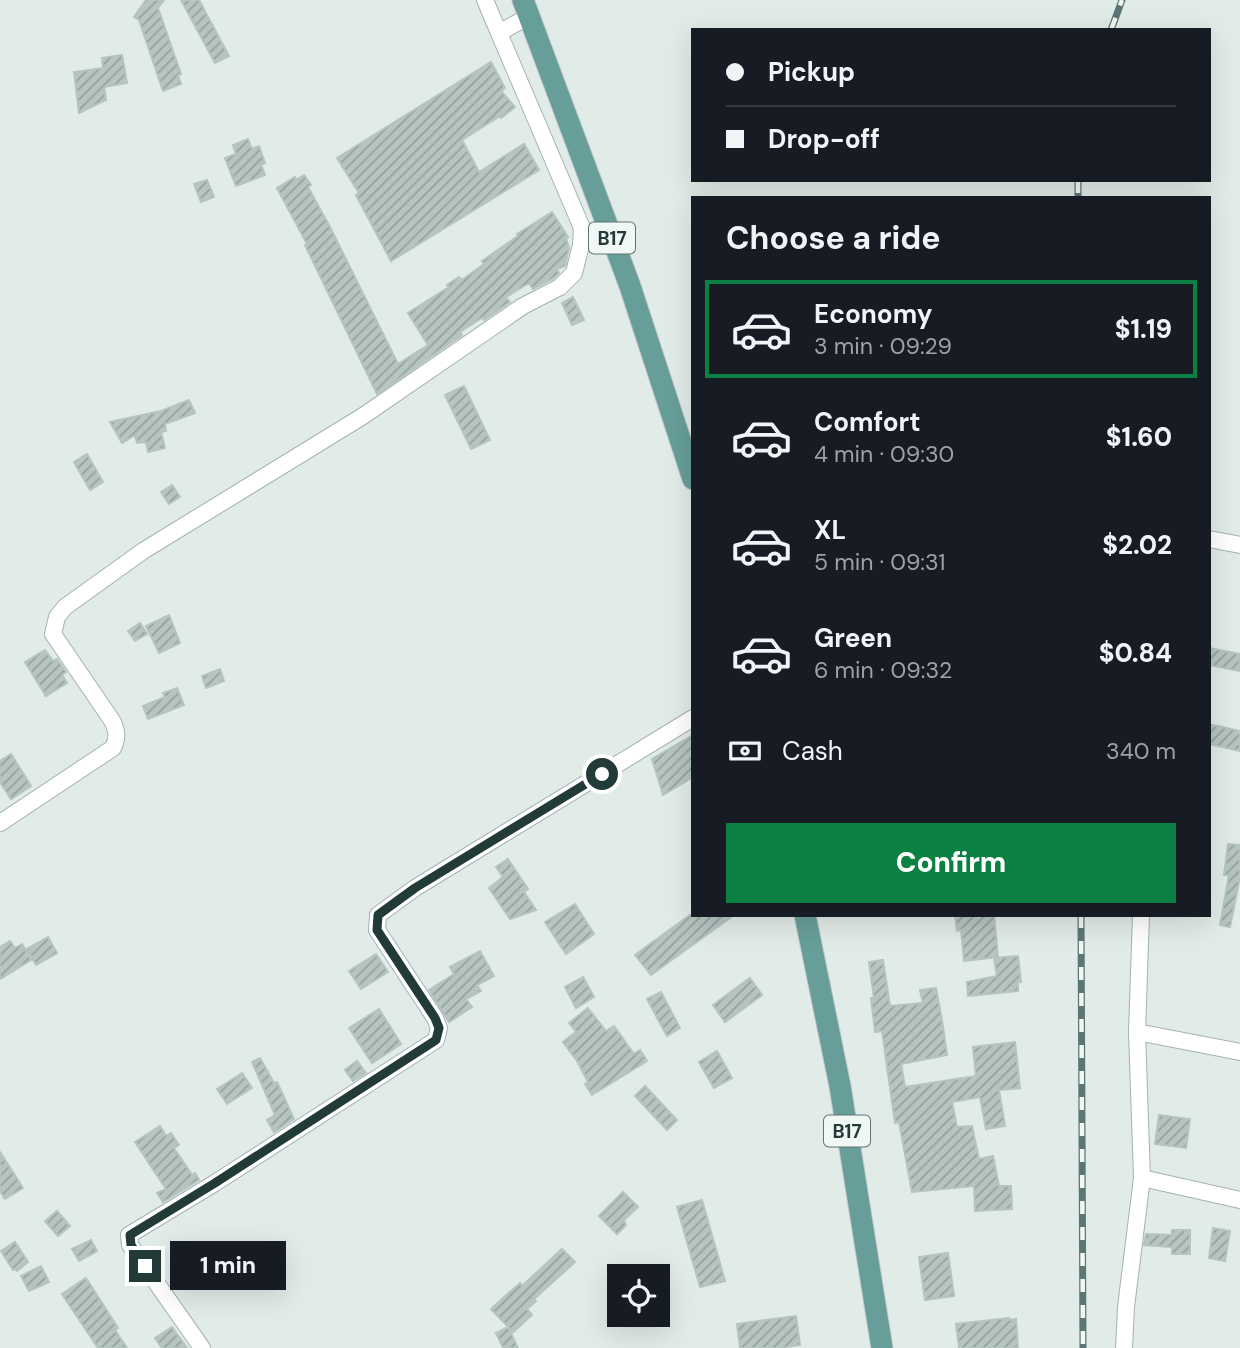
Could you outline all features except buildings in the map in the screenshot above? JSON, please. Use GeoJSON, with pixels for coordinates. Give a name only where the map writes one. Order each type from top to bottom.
{"type":"FeatureCollection","features":[{"type":"Feature","properties":{"kind":"main road","name":"B17"},"geometry":{"type":"LineString","coordinates":[[526,8],[630,286],[691,473]]}},
{"type":"Feature","properties":{"kind":"main road","name":"B17"},"geometry":{"type":"LineString","coordinates":[[805,917],[840,1086],[882,1348]]}},
{"type":"Feature","properties":{"kind":"street"},"geometry":{"type":"LineString","coordinates":[[0,823],[113,748],[116,741],[113,722],[53,634],[57,617],[65,607],[143,551],[363,416],[523,306],[560,287],[575,273],[582,228],[485,0]]}},
{"type":"Feature","properties":{"kind":"street"},"geometry":{"type":"LineString","coordinates":[[499,33],[526,8]]}},
{"type":"Feature","properties":{"kind":"street"},"geometry":{"type":"LineString","coordinates":[[1211,539],[1240,545]]}},
{"type":"Feature","properties":{"kind":"street"},"geometry":{"type":"LineString","coordinates":[[202,1348],[131,1245],[130,1235],[436,1040],[439,1028],[435,1018],[377,930],[378,915],[415,888],[691,719]]}},
{"type":"Feature","properties":{"kind":"street"},"geometry":{"type":"LineString","coordinates":[[1124,1348],[1126,1307],[1142,1178],[1137,1032],[1141,917]]}},
{"type":"Feature","properties":{"kind":"street"},"geometry":{"type":"LineString","coordinates":[[1137,1032],[1240,1052]]}},
{"type":"Feature","properties":{"kind":"street"},"geometry":{"type":"LineString","coordinates":[[1142,1178],[1240,1200]]}},
{"type":"Feature","properties":{"kind":"railway"},"geometry":{"type":"LineString","coordinates":[[1112,28],[1122,0]]}},
{"type":"Feature","properties":{"kind":"railway"},"geometry":{"type":"LineString","coordinates":[[1078,182],[1078,196]]}},
{"type":"Feature","properties":{"kind":"railway"},"geometry":{"type":"LineString","coordinates":[[1081,917],[1083,1348]]}},
{"type":"Feature","properties":{"kind":"route"},"geometry":{"type":"LineString","coordinates":[[145,1266],[131,1245],[130,1235],[436,1040],[439,1028],[435,1018],[377,930],[378,915],[415,888],[602,774]]}}]}
